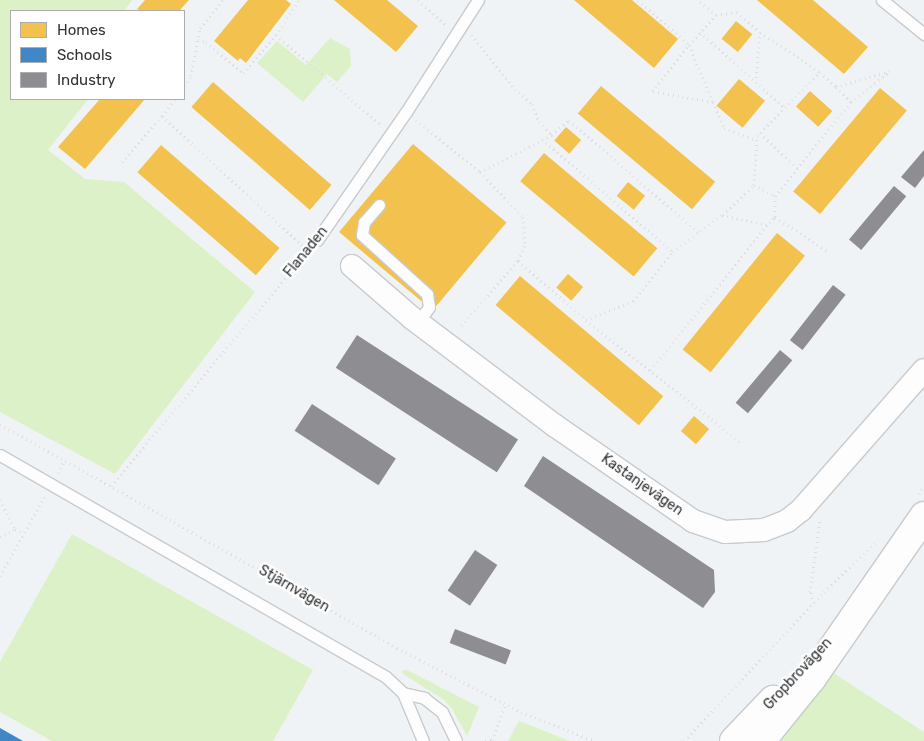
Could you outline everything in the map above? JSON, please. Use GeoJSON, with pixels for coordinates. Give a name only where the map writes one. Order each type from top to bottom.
{"type":"FeatureCollection","features":[{"type":"Feature","properties":{"kind":"street","name":"Kastanjevägen"},"geometry":{"type":"LineString","coordinates":[[352,266],[418,322],[554,425],[693,521],[725,532],[764,530],[787,521],[811,498],[924,370]]}},
{"type":"Feature","properties":{"kind":"street","name":"Gropbrovägen"},"geometry":{"type":"LineString","coordinates":[[761,741],[812,678],[862,606],[920,508]]}},
{"type":"Feature","properties":{"kind":"street","name":"Gropbrovägen"},"geometry":{"type":"LineString","coordinates":[[734,741],[862,606]]}},
{"type":"Feature","properties":{"kind":"lane","name":"Flanaden"},"geometry":{"type":"LineString","coordinates":[[318,240],[406,112],[478,0]]}},
{"type":"Feature","properties":{"kind":"lane"},"geometry":{"type":"LineString","coordinates":[[882,0],[924,34]]}},
{"type":"Feature","properties":{"kind":"lane"},"geometry":{"type":"LineString","coordinates":[[379,205],[364,222],[362,235],[427,294],[429,307],[418,322]]}},
{"type":"Feature","properties":{"kind":"lane"},"geometry":{"type":"LineString","coordinates":[[0,454],[51,486],[369,667],[404,692],[424,698],[442,712],[451,725],[456,741]]}},
{"type":"Feature","properties":{"kind":"lane"},"geometry":{"type":"LineString","coordinates":[[404,692],[423,741]]}},
{"type":"Feature","properties":{"kind":"path"},"geometry":{"type":"LineString","coordinates":[[185,85],[191,76],[200,28],[223,0]]}},
{"type":"Feature","properties":{"kind":"path"},"geometry":{"type":"LineString","coordinates":[[198,40],[206,42],[243,73],[276,34],[299,0]]}},
{"type":"Feature","properties":{"kind":"path"},"geometry":{"type":"LineString","coordinates":[[418,0],[487,52],[515,89],[532,104],[539,122],[552,135]]}},
{"type":"Feature","properties":{"kind":"path"},"geometry":{"type":"LineString","coordinates":[[638,0],[689,45],[724,128],[757,140]]}},
{"type":"Feature","properties":{"kind":"path"},"geometry":{"type":"LineString","coordinates":[[698,0],[716,15]]}},
{"type":"Feature","properties":{"kind":"path"},"geometry":{"type":"LineString","coordinates":[[713,102],[652,92],[689,45],[716,15],[737,12],[760,32],[820,72],[851,102]]}},
{"type":"Feature","properties":{"kind":"path"},"geometry":{"type":"LineString","coordinates":[[700,32],[756,80],[785,108]]}},
{"type":"Feature","properties":{"kind":"path"},"geometry":{"type":"LineString","coordinates":[[756,80],[760,32]]}},
{"type":"Feature","properties":{"kind":"path"},"geometry":{"type":"LineString","coordinates":[[276,34],[391,134]]}},
{"type":"Feature","properties":{"kind":"path"},"geometry":{"type":"LineString","coordinates":[[650,371],[775,217],[775,196],[851,102],[892,70],[836,87]]}},
{"type":"Feature","properties":{"kind":"path"},"geometry":{"type":"LineString","coordinates":[[586,320],[633,301],[673,252],[722,215],[754,185],[757,140],[760,133],[820,72]]}},
{"type":"Feature","properties":{"kind":"path"},"geometry":{"type":"LineString","coordinates":[[122,162],[174,100]]}},
{"type":"Feature","properties":{"kind":"path"},"geometry":{"type":"LineString","coordinates":[[406,112],[480,172],[523,217],[525,246],[518,260],[445,343]]}},
{"type":"Feature","properties":{"kind":"path"},"geometry":{"type":"LineString","coordinates":[[162,116],[308,251]]}},
{"type":"Feature","properties":{"kind":"path"},"geometry":{"type":"LineString","coordinates":[[480,172],[552,135],[569,120],[699,233]]}},
{"type":"Feature","properties":{"kind":"path"},"geometry":{"type":"LineString","coordinates":[[760,133],[798,169]]}},
{"type":"Feature","properties":{"kind":"path"},"geometry":{"type":"LineString","coordinates":[[542,140],[673,252]]}},
{"type":"Feature","properties":{"kind":"path"},"geometry":{"type":"LineString","coordinates":[[754,185],[775,196]]}},
{"type":"Feature","properties":{"kind":"path"},"geometry":{"type":"LineString","coordinates":[[722,215],[767,224],[765,227]]}},
{"type":"Feature","properties":{"kind":"path"},"geometry":{"type":"LineString","coordinates":[[775,217],[829,252]]}},
{"type":"Feature","properties":{"kind":"path","name":"Flanaden"},"geometry":{"type":"LineString","coordinates":[[111,486],[318,240]]}},
{"type":"Feature","properties":{"kind":"path"},"geometry":{"type":"LineString","coordinates":[[518,260],[586,320],[740,442]]}},
{"type":"Feature","properties":{"kind":"path","name":"Stjärnvägen"},"geometry":{"type":"LineString","coordinates":[[0,424],[397,648],[506,704],[596,741]]}},
{"type":"Feature","properties":{"kind":"path"},"geometry":{"type":"LineString","coordinates":[[0,576],[64,461]]}},
{"type":"Feature","properties":{"kind":"path"},"geometry":{"type":"LineString","coordinates":[[920,508],[924,486]]}},
{"type":"Feature","properties":{"kind":"path"},"geometry":{"type":"LineString","coordinates":[[811,498],[821,521],[810,592],[814,604]]}},
{"type":"Feature","properties":{"kind":"path"},"geometry":{"type":"LineString","coordinates":[[0,500],[16,529],[24,533]]}},
{"type":"Feature","properties":{"kind":"path"},"geometry":{"type":"LineString","coordinates":[[0,537],[16,529]]}},
{"type":"Feature","properties":{"kind":"path"},"geometry":{"type":"LineString","coordinates":[[684,741],[814,604],[886,533]]}},
{"type":"Feature","properties":{"kind":"path"},"geometry":{"type":"LineString","coordinates":[[485,741],[492,740],[506,704]]}},
{"type":"Feature","properties":{"kind":"green space"},"geometry":{"type":"Polygon","coordinates":[[[0,0],[132,0],[125,10],[10,10],[10,100],[87,100],[48,150],[85,179],[124,182],[255,292],[115,474],[0,412],[0,0]]]}},
{"type":"Feature","properties":{"kind":"green space"},"geometry":{"type":"Polygon","coordinates":[[[330,38],[350,49],[351,66],[337,82],[327,74],[303,102],[257,63],[277,41],[306,65],[330,38]]]}},
{"type":"Feature","properties":{"kind":"green space"},"geometry":{"type":"Polygon","coordinates":[[[72,534],[313,670],[273,741],[52,741],[0,712],[0,662],[72,534]]]}},
{"type":"Feature","properties":{"kind":"green space"},"geometry":{"type":"Polygon","coordinates":[[[407,670],[479,707],[467,736],[452,709],[444,700],[403,674],[402,671],[407,670]]]}},
{"type":"Feature","properties":{"kind":"green space"},"geometry":{"type":"Polygon","coordinates":[[[832,672],[924,732],[924,741],[777,741],[832,672]]]}},
{"type":"Feature","properties":{"kind":"green space"},"geometry":{"type":"Polygon","coordinates":[[[519,721],[570,741],[508,741],[519,721]]]}},
{"type":"Feature","properties":{"kind":"building: Homes"},"geometry":{"type":"Polygon","coordinates":[[[145,0],[189,0],[180,10],[137,9],[145,0]]]}},
{"type":"Feature","properties":{"kind":"building: Homes"},"geometry":{"type":"Polygon","coordinates":[[[248,0],[286,0],[291,4],[246,63],[240,58],[238,61],[214,41],[248,0]]]}},
{"type":"Feature","properties":{"kind":"building: Homes"},"geometry":{"type":"Polygon","coordinates":[[[334,0],[387,0],[418,26],[396,52],[334,0]]]}},
{"type":"Feature","properties":{"kind":"building: Homes"},"geometry":{"type":"Polygon","coordinates":[[[574,0],[632,0],[678,39],[654,68],[574,0]]]}},
{"type":"Feature","properties":{"kind":"building: Homes"},"geometry":{"type":"Polygon","coordinates":[[[757,0],[813,0],[868,47],[844,74],[757,0]]]}},
{"type":"Feature","properties":{"kind":"building: Homes"},"geometry":{"type":"Polygon","coordinates":[[[736,21],[752,34],[738,52],[722,39],[736,21]]]}},
{"type":"Feature","properties":{"kind":"building: Homes"},"geometry":{"type":"Polygon","coordinates":[[[739,79],[765,101],[743,128],[717,106],[739,79]]]}},
{"type":"Feature","properties":{"kind":"building: Homes"},"geometry":{"type":"Polygon","coordinates":[[[213,82],[331,185],[310,210],[191,107],[213,82]]]}},
{"type":"Feature","properties":{"kind":"building: Homes"},"geometry":{"type":"Polygon","coordinates":[[[601,86],[715,182],[692,209],[578,114],[601,86]]]}},
{"type":"Feature","properties":{"kind":"building: Homes"},"geometry":{"type":"Polygon","coordinates":[[[880,88],[907,110],[820,214],[793,191],[880,88]]]}},
{"type":"Feature","properties":{"kind":"building: Homes"},"geometry":{"type":"Polygon","coordinates":[[[810,91],[832,111],[818,127],[796,107],[810,91]]]}},
{"type":"Feature","properties":{"kind":"building: Homes"},"geometry":{"type":"Polygon","coordinates":[[[99,100],[144,100],[85,169],[58,147],[99,100]]]}},
{"type":"Feature","properties":{"kind":"building: Homes"},"geometry":{"type":"Polygon","coordinates":[[[566,127],[581,140],[569,154],[554,141],[566,127]]]}},
{"type":"Feature","properties":{"kind":"building: Homes"},"geometry":{"type":"Polygon","coordinates":[[[413,144],[506,222],[433,311],[339,232],[413,144]]]}},
{"type":"Feature","properties":{"kind":"building: Homes"},"geometry":{"type":"Polygon","coordinates":[[[161,145],[279,248],[256,275],[137,172],[161,145]]]}},
{"type":"Feature","properties":{"kind":"building: Homes"},"geometry":{"type":"Polygon","coordinates":[[[544,153],[657,248],[634,276],[520,181],[544,153]]]}},
{"type":"Feature","properties":{"kind":"building: Homes"},"geometry":{"type":"Polygon","coordinates":[[[628,182],[645,196],[634,210],[617,196],[628,182]]]}},
{"type":"Feature","properties":{"kind":"building: Homes"},"geometry":{"type":"Polygon","coordinates":[[[777,233],[805,256],[711,372],[683,350],[777,233]]]}},
{"type":"Feature","properties":{"kind":"building: Homes"},"geometry":{"type":"Polygon","coordinates":[[[568,274],[583,287],[571,301],[556,288],[568,274]]]}},
{"type":"Feature","properties":{"kind":"building: Homes"},"geometry":{"type":"Polygon","coordinates":[[[520,276],[663,396],[639,425],[496,305],[520,276]]]}},
{"type":"Feature","properties":{"kind":"building: Homes"},"geometry":{"type":"Polygon","coordinates":[[[694,416],[709,429],[696,444],[681,431],[694,416]]]}},
{"type":"Feature","properties":{"kind":"building: Schools"},"geometry":{"type":"Polygon","coordinates":[[[0,728],[23,741],[0,741],[0,728]]]}},
{"type":"Feature","properties":{"kind":"building: Industry"},"geometry":{"type":"Polygon","coordinates":[[[924,150],[924,176],[915,188],[901,177],[924,150]]]}},
{"type":"Feature","properties":{"kind":"building: Industry"},"geometry":{"type":"Polygon","coordinates":[[[894,186],[906,196],[861,250],[849,240],[894,186]]]}},
{"type":"Feature","properties":{"kind":"building: Industry"},"geometry":{"type":"Polygon","coordinates":[[[833,285],[846,295],[803,350],[790,340],[833,285]]]}},
{"type":"Feature","properties":{"kind":"building: Industry"},"geometry":{"type":"Polygon","coordinates":[[[357,335],[518,440],[497,472],[336,368],[357,335]]]}},
{"type":"Feature","properties":{"kind":"building: Industry"},"geometry":{"type":"Polygon","coordinates":[[[780,350],[792,360],[748,413],[736,403],[780,350]]]}},
{"type":"Feature","properties":{"kind":"building: Industry"},"geometry":{"type":"Polygon","coordinates":[[[312,404],[396,458],[378,485],[295,431],[312,404]]]}},
{"type":"Feature","properties":{"kind":"building: Industry"},"geometry":{"type":"Polygon","coordinates":[[[543,456],[714,570],[715,592],[703,608],[524,486],[543,456]]]}},
{"type":"Feature","properties":{"kind":"building: Industry"},"geometry":{"type":"Polygon","coordinates":[[[475,550],[497,565],[470,606],[448,591],[475,550]]]}},
{"type":"Feature","properties":{"kind":"building: Industry"},"geometry":{"type":"Polygon","coordinates":[[[455,629],[511,651],[506,665],[450,643],[455,629]]]}}]}
